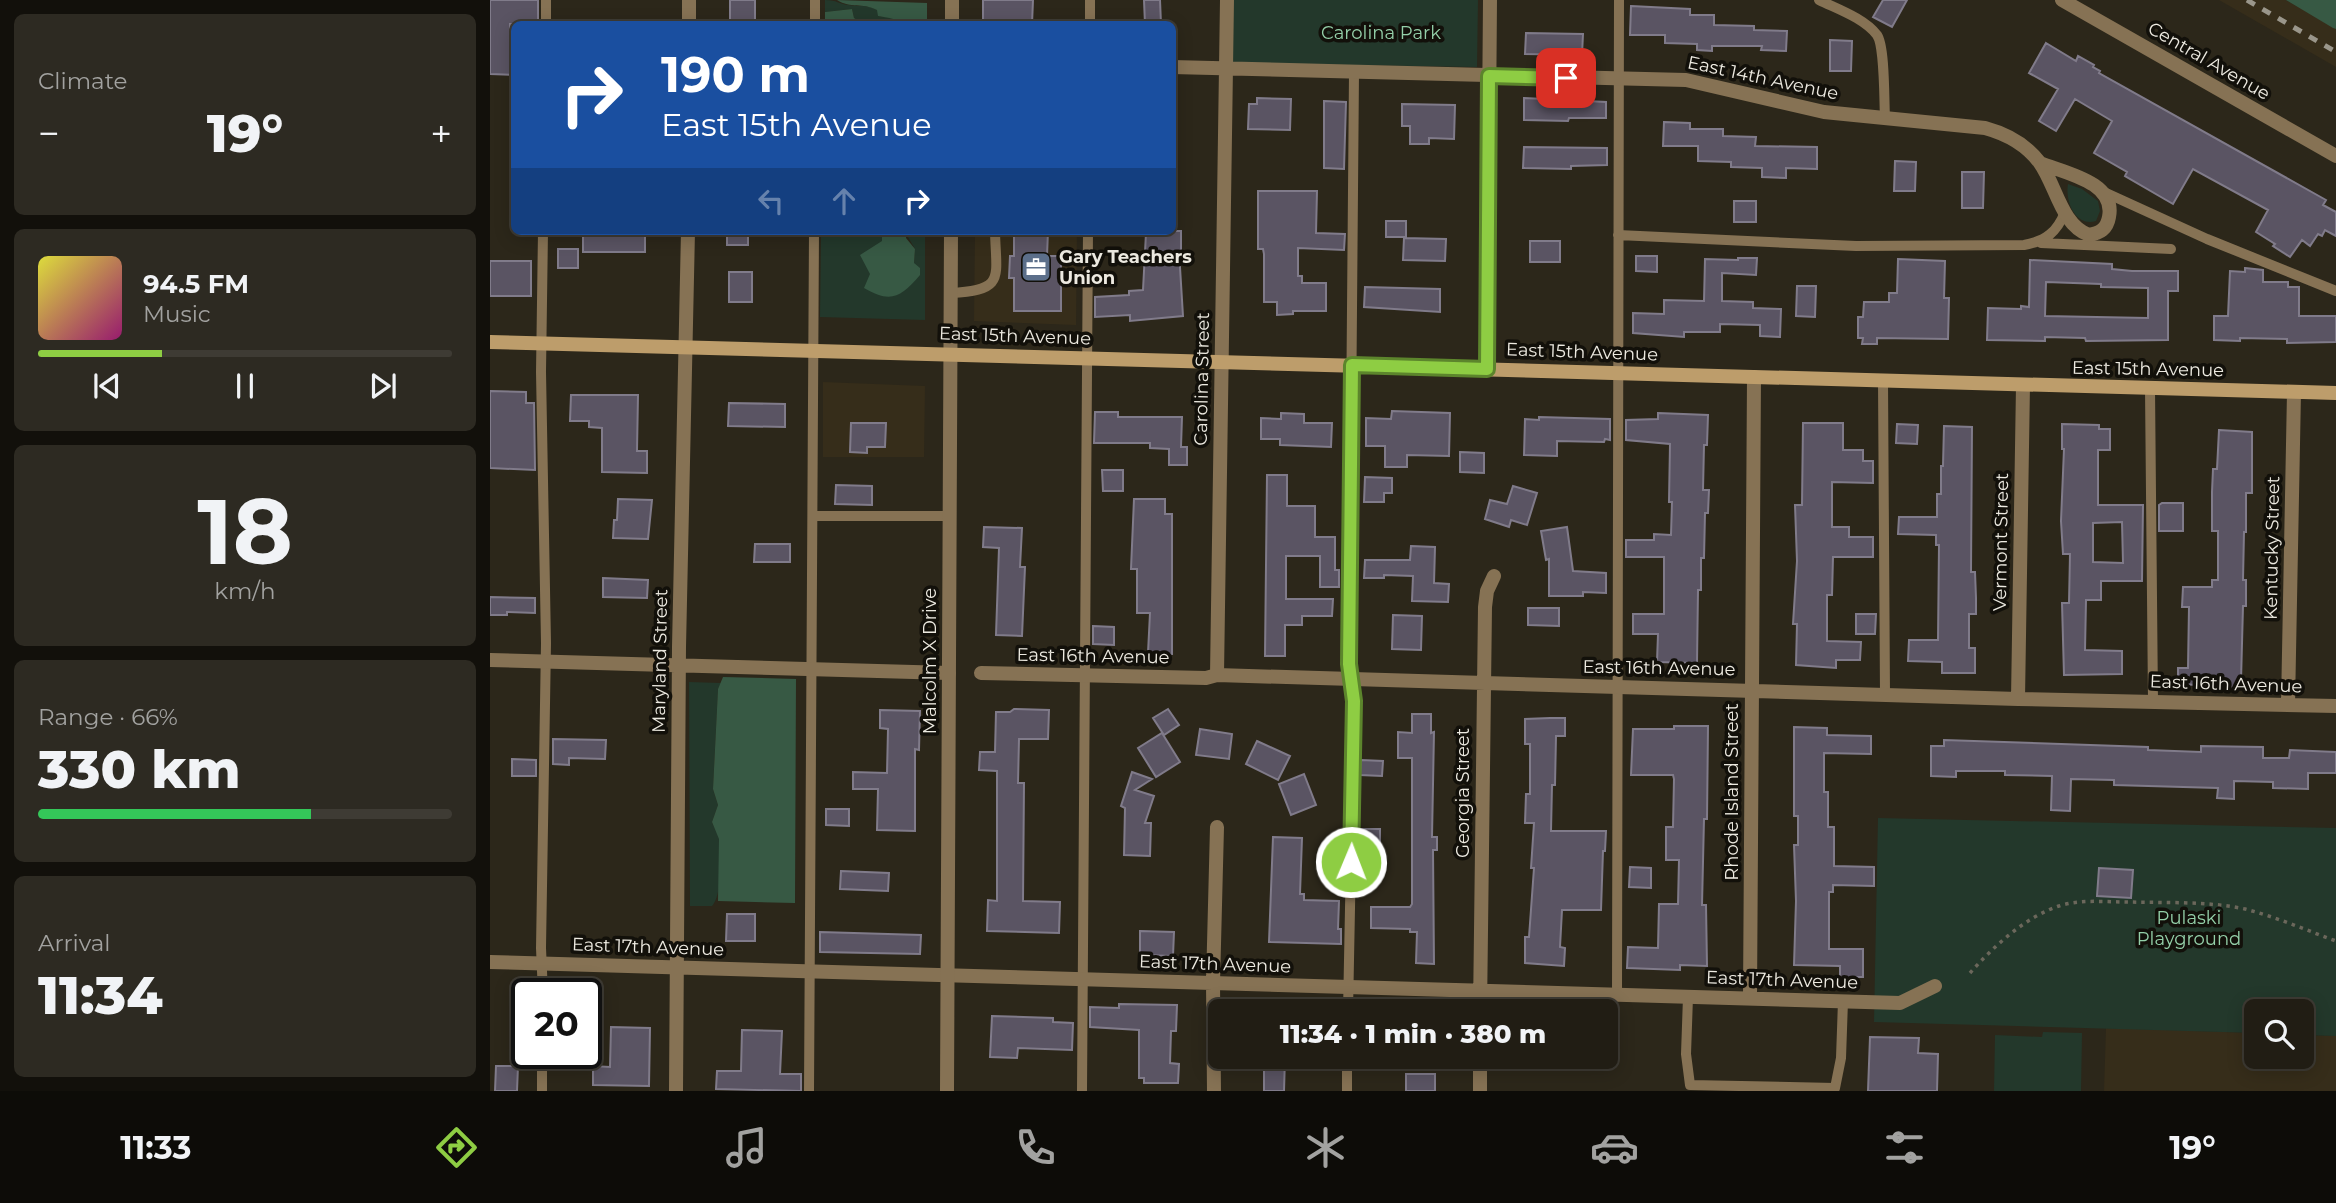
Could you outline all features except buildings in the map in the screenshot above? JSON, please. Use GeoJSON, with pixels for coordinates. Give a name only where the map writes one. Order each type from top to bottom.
{"type":"FeatureCollection","features":[{"type":"Feature","properties":{"kind":"main road","name":"East 15th Avenue"},"geometry":{"type":"LineString","coordinates":[[490,342],[2336,393]]}},
{"type":"Feature","properties":{"kind":"street"},"geometry":{"type":"LineString","coordinates":[[689,0],[689,21]]}},
{"type":"Feature","properties":{"kind":"street"},"geometry":{"type":"LineString","coordinates":[[952,0],[952,21]]}},
{"type":"Feature","properties":{"kind":"street","name":"Carolina Street"},"geometry":{"type":"LineString","coordinates":[[1217,675],[1227,0]]}},
{"type":"Feature","properties":{"kind":"street"},"geometry":{"type":"LineString","coordinates":[[1487,369],[1490,0]]}},
{"type":"Feature","properties":{"kind":"street","name":"Central Avenue"},"geometry":{"type":"LineString","coordinates":[[2062,0],[2336,156]]}},
{"type":"Feature","properties":{"kind":"street","name":"East 14th Avenue"},"geometry":{"type":"LineString","coordinates":[[1176,67],[1699,82],[1824,112],[1965,125],[2000,132],[2025,147],[2040,163],[2075,227],[2089,235],[2103,229],[2110,215],[2108,198],[2104,192],[2088,182],[2040,163]]}},
{"type":"Feature","properties":{"kind":"street","name":"Maryland Street"},"geometry":{"type":"LineString","coordinates":[[676,1091],[679,665],[688,235]]}},
{"type":"Feature","properties":{"kind":"street","name":"Malcolm X Drive"},"geometry":{"type":"LineString","coordinates":[[947,1091],[951,235]]}},
{"type":"Feature","properties":{"kind":"street","name":"Rhode Island Street"},"geometry":{"type":"LineString","coordinates":[[1750,998],[1754,377]]}},
{"type":"Feature","properties":{"kind":"street","name":"Vermont Street"},"geometry":{"type":"LineString","coordinates":[[2018,699],[2024,385]]}},
{"type":"Feature","properties":{"kind":"street","name":"Kentucky Street"},"geometry":{"type":"LineString","coordinates":[[2288,705],[2294,392]]}},
{"type":"Feature","properties":{"kind":"street","name":"Georgia Street"},"geometry":{"type":"LineString","coordinates":[[1481,999],[1485,602],[1494,576]]}},
{"type":"Feature","properties":{"kind":"street"},"geometry":{"type":"LineString","coordinates":[[490,660],[949,673]]}},
{"type":"Feature","properties":{"kind":"street","name":"East 16th Avenue"},"geometry":{"type":"LineString","coordinates":[[981,673],[1206,678],[1217,675],[2336,706]]}},
{"type":"Feature","properties":{"kind":"street"},"geometry":{"type":"LineString","coordinates":[[1214,1091],[1213,983],[1217,827]]}},
{"type":"Feature","properties":{"kind":"street","name":"East 17th Avenue"},"geometry":{"type":"LineString","coordinates":[[490,962],[1900,1003],[1935,986]]}},
{"type":"Feature","properties":{"kind":"street"},"geometry":{"type":"LineString","coordinates":[[1480,1069],[1480,1091]]}},
{"type":"Feature","properties":{"kind":"lane"},"geometry":{"type":"LineString","coordinates":[[546,0],[546,21]]}},
{"type":"Feature","properties":{"kind":"lane"},"geometry":{"type":"LineString","coordinates":[[815,21],[816,0]]}},
{"type":"Feature","properties":{"kind":"lane"},"geometry":{"type":"LineString","coordinates":[[1090,0],[1090,21]]}},
{"type":"Feature","properties":{"kind":"lane"},"geometry":{"type":"LineString","coordinates":[[1617,994],[1619,0]]}},
{"type":"Feature","properties":{"kind":"lane"},"geometry":{"type":"LineString","coordinates":[[1819,0],[1861,22],[1877,36],[1881,51],[1885,118]]}},
{"type":"Feature","properties":{"kind":"lane"},"geometry":{"type":"LineString","coordinates":[[1348,999],[1354,701],[1349,664],[1354,72]]}},
{"type":"Feature","properties":{"kind":"lane"},"geometry":{"type":"LineString","coordinates":[[2104,192],[2207,239],[2336,292]]}},
{"type":"Feature","properties":{"kind":"lane"},"geometry":{"type":"LineString","coordinates":[[2038,243],[2050,237],[2066,212]]}},
{"type":"Feature","properties":{"kind":"lane"},"geometry":{"type":"LineString","coordinates":[[542,978],[545,662],[541,344],[543,235]]}},
{"type":"Feature","properties":{"kind":"lane"},"geometry":{"type":"LineString","coordinates":[[808,1091],[814,235]]}},
{"type":"Feature","properties":{"kind":"lane"},"geometry":{"type":"LineString","coordinates":[[951,293],[981,291],[993,281],[996,273],[995,235]]}},
{"type":"Feature","properties":{"kind":"lane"},"geometry":{"type":"LineString","coordinates":[[1082,1091],[1088,235]]}},
{"type":"Feature","properties":{"kind":"lane"},"geometry":{"type":"LineString","coordinates":[[1618,235],[1856,246],[2038,243],[2171,249]]}},
{"type":"Feature","properties":{"kind":"lane"},"geometry":{"type":"LineString","coordinates":[[1883,381],[1885,695]]}},
{"type":"Feature","properties":{"kind":"lane"},"geometry":{"type":"LineString","coordinates":[[2150,389],[2153,701]]}},
{"type":"Feature","properties":{"kind":"lane"},"geometry":{"type":"LineString","coordinates":[[813,516],[949,516]]}},
{"type":"Feature","properties":{"kind":"lane"},"geometry":{"type":"LineString","coordinates":[[1688,997],[1686,1054],[1690,1085],[1835,1088],[1842,1058],[1843,1001]]}},
{"type":"Feature","properties":{"kind":"lane"},"geometry":{"type":"LineString","coordinates":[[542,1069],[542,1091]]}},
{"type":"Feature","properties":{"kind":"lane"},"geometry":{"type":"LineString","coordinates":[[1347,1091],[1348,1069]]}},
{"type":"Feature","properties":{"kind":"path"},"geometry":{"type":"LineString","coordinates":[[1970,973],[1992,950],[2026,923],[2049,910],[2075,902],[2180,903],[2233,907],[2336,941]]}},
{"type":"Feature","properties":{"kind":"shaded area"},"geometry":{"type":"Polygon","coordinates":[[[2219,0],[2286,0],[2336,29],[2336,67],[2219,0]]]}},
{"type":"Feature","properties":{"kind":"shaded area"},"geometry":{"type":"Polygon","coordinates":[[[975,235],[1077,235],[1076,325],[974,321],[975,235]]]}},
{"type":"Feature","properties":{"kind":"shaded area"},"geometry":{"type":"Polygon","coordinates":[[[823,382],[925,386],[924,457],[823,457],[823,382]]]}},
{"type":"Feature","properties":{"kind":"shaded area"},"geometry":{"type":"Polygon","coordinates":[[[2106,1028],[2244,1033],[2244,1069],[2314,1069],[2314,1035],[2336,1036],[2336,1091],[2104,1091],[2106,1028]]]}},
{"type":"Feature","properties":{"kind":"green space"},"geometry":{"type":"Polygon","coordinates":[[[825,0],[870,7],[878,10],[878,16],[907,21],[860,21],[854,18],[852,9],[825,12],[825,0]]]}},
{"type":"Feature","properties":{"kind":"green space"},"geometry":{"type":"Polygon","coordinates":[[[837,0],[927,3],[927,21],[904,21],[878,16],[877,10],[872,8],[837,0]]]}},
{"type":"Feature","properties":{"kind":"green space","name":"Carolina Park"},"geometry":{"type":"Polygon","coordinates":[[[1229,0],[1478,0],[1477,67],[1228,63],[1229,0]]]}},
{"type":"Feature","properties":{"kind":"green space"},"geometry":{"type":"Polygon","coordinates":[[[2286,0],[2336,0],[2336,29],[2333,28],[2286,0]]]}},
{"type":"Feature","properties":{"kind":"green space"},"geometry":{"type":"Polygon","coordinates":[[[852,9],[854,18],[860,21],[825,21],[825,12],[852,9]]]}},
{"type":"Feature","properties":{"kind":"green space"},"geometry":{"type":"Polygon","coordinates":[[[2068,184],[2082,189],[2098,201],[2100,211],[2096,221],[2082,220],[2073,211],[2068,198],[2068,184]]]}},
{"type":"Feature","properties":{"kind":"green space"},"geometry":{"type":"Polygon","coordinates":[[[882,235],[882,241],[914,263],[915,249],[907,235],[925,235],[925,320],[820,317],[821,236],[882,235]]]}},
{"type":"Feature","properties":{"kind":"green space"},"geometry":{"type":"Polygon","coordinates":[[[882,235],[906,235],[915,249],[914,263],[920,268],[920,275],[907,289],[895,296],[881,296],[864,288],[870,274],[860,255],[882,241],[882,235]]]}},
{"type":"Feature","properties":{"kind":"green space"},"geometry":{"type":"Polygon","coordinates":[[[723,677],[796,679],[795,903],[718,901],[719,839],[712,822],[718,805],[713,789],[718,689],[723,677]]]}},
{"type":"Feature","properties":{"kind":"green space"},"geometry":{"type":"Polygon","coordinates":[[[689,682],[721,683],[718,689],[713,789],[718,805],[712,822],[719,838],[721,853],[718,894],[712,906],[690,906],[689,682]]]}},
{"type":"Feature","properties":{"kind":"green space","name":"Pulaski Playground"},"geometry":{"type":"Polygon","coordinates":[[[1878,818],[2336,828],[2336,1036],[2314,1035],[2314,999],[2244,999],[2244,1033],[1874,1022],[1878,818]]]}},
{"type":"Feature","properties":{"kind":"green space"},"geometry":{"type":"Polygon","coordinates":[[[2043,1032],[2082,1033],[2081,1091],[1994,1091],[1995,1035],[2042,1037],[2043,1032]]]}},
{"type":"Feature","properties":{"kind":"railway"},"geometry":{"type":"LineString","coordinates":[[2247,0],[2336,52]]}},
{"type":"Feature","properties":{"kind":"place","name":"Gary Teachers Union"},"geometry":{"type":"Point","coordinates":[1036,267]}},
{"type":"Feature","properties":{"kind":"route"},"geometry":{"type":"LineString","coordinates":[[1351,862],[1354,701],[1349,664],[1352,365],[1487,369],[1489,76],[1566,78]]}}]}
